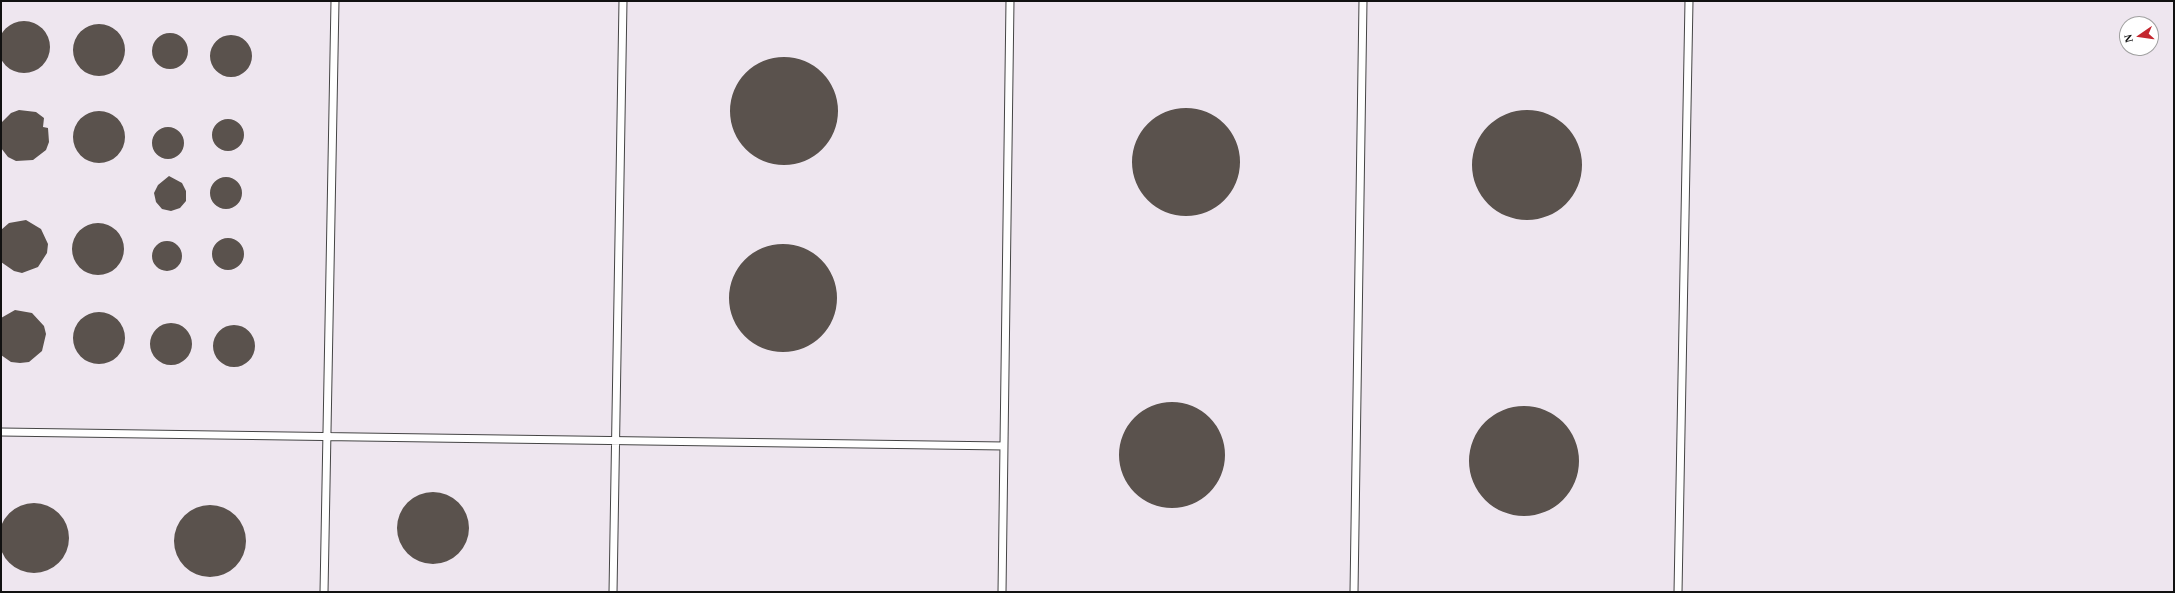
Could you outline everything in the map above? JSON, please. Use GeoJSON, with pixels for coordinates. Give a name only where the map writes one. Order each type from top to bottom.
{"type":"FeatureCollection","features":[{"type":"Feature","properties":{"kind":"lane"},"geometry":{"type":"LineString","coordinates":[[324,592],[335,1]]}},
{"type":"Feature","properties":{"kind":"lane"},"geometry":{"type":"LineString","coordinates":[[613,592],[623,1]]}},
{"type":"Feature","properties":{"kind":"lane"},"geometry":{"type":"LineString","coordinates":[[1002,592],[1010,1]]}},
{"type":"Feature","properties":{"kind":"lane"},"geometry":{"type":"LineString","coordinates":[[1354,592],[1363,1]]}},
{"type":"Feature","properties":{"kind":"lane"},"geometry":{"type":"LineString","coordinates":[[1678,592],[1689,1]]}},
{"type":"Feature","properties":{"kind":"lane"},"geometry":{"type":"LineString","coordinates":[[1,432],[1004,446]]}},
{"type":"Feature","properties":{"kind":"shaded area"},"geometry":{"type":"Polygon","coordinates":[[[1,1],[2174,1],[2174,592],[1,592],[1,1]]]}},
{"type":"Feature","properties":{"kind":"building"},"geometry":{"type":"Polygon","coordinates":[[[24,21],[34,23],[42,29],[48,37],[50,47],[48,57],[42,65],[34,71],[24,73],[14,71],[6,65],[0,57],[-2,47],[0,37],[6,29],[14,23],[24,21]]]}},
{"type":"Feature","properties":{"kind":"building"},"geometry":{"type":"Polygon","coordinates":[[[94,24],[104,24],[118,31],[125,45],[125,55],[118,69],[104,76],[94,76],[84,72],[77,65],[73,55],[73,45],[77,35],[84,28],[94,24]]]}},
{"type":"Feature","properties":{"kind":"building"},"geometry":{"type":"Polygon","coordinates":[[[170,33],[183,38],[188,51],[183,64],[170,69],[157,64],[152,51],[157,38],[170,33]]]}},
{"type":"Feature","properties":{"kind":"building"},"geometry":{"type":"Polygon","coordinates":[[[231,35],[246,41],[252,56],[246,71],[231,77],[216,71],[210,56],[216,41],[231,35]]]}},
{"type":"Feature","properties":{"kind":"building"},"geometry":{"type":"Polygon","coordinates":[[[784,57],[805,61],[822,73],[834,90],[838,111],[834,132],[822,149],[805,161],[784,165],[763,161],[746,149],[734,132],[730,111],[734,90],[746,73],[763,61],[784,57]]]}},
{"type":"Feature","properties":{"kind":"building"},"geometry":{"type":"Polygon","coordinates":[[[1186,108],[1207,112],[1224,124],[1236,141],[1240,162],[1236,183],[1224,200],[1207,212],[1186,216],[1165,212],[1148,200],[1136,183],[1132,162],[1136,141],[1148,124],[1165,112],[1186,108]]]}},
{"type":"Feature","properties":{"kind":"building"},"geometry":{"type":"Polygon","coordinates":[[[19,110],[36,112],[44,118],[43,127],[48,128],[49,142],[46,150],[33,160],[16,161],[8,157],[1,148],[1,123],[11,113],[19,110]]]}},
{"type":"Feature","properties":{"kind":"building"},"geometry":{"type":"Polygon","coordinates":[[[1527,110],[1548,114],[1558,119],[1566,126],[1573,134],[1578,144],[1582,165],[1578,186],[1573,196],[1566,204],[1558,211],[1548,216],[1527,220],[1506,216],[1496,211],[1488,204],[1481,196],[1476,186],[1472,165],[1476,144],[1481,134],[1488,126],[1496,119],[1506,114],[1527,110]]]}},
{"type":"Feature","properties":{"kind":"building"},"geometry":{"type":"Polygon","coordinates":[[[94,111],[104,111],[118,118],[125,132],[125,142],[118,156],[104,163],[94,163],[84,159],[77,152],[73,142],[73,132],[77,122],[84,115],[94,111]]]}},
{"type":"Feature","properties":{"kind":"building"},"geometry":{"type":"Polygon","coordinates":[[[228,119],[234,120],[241,126],[244,135],[243,141],[237,148],[228,151],[222,150],[215,144],[212,135],[213,129],[219,122],[228,119]]]}},
{"type":"Feature","properties":{"kind":"building"},"geometry":{"type":"Polygon","coordinates":[[[168,127],[174,128],[181,134],[184,143],[183,149],[177,156],[168,159],[162,158],[155,152],[152,143],[153,137],[159,130],[168,127]]]}},
{"type":"Feature","properties":{"kind":"building"},"geometry":{"type":"Polygon","coordinates":[[[169,176],[182,183],[186,191],[186,201],[180,208],[171,211],[162,209],[156,202],[154,193],[158,185],[169,176]]]}},
{"type":"Feature","properties":{"kind":"building"},"geometry":{"type":"Polygon","coordinates":[[[226,177],[232,178],[239,184],[242,193],[241,199],[235,206],[226,209],[220,208],[213,202],[210,193],[211,187],[217,180],[226,177]]]}},
{"type":"Feature","properties":{"kind":"building"},"geometry":{"type":"Polygon","coordinates":[[[26,220],[41,229],[48,244],[47,253],[38,267],[22,273],[14,271],[1,262],[1,230],[9,223],[26,220]]]}},
{"type":"Feature","properties":{"kind":"building"},"geometry":{"type":"Polygon","coordinates":[[[93,223],[103,223],[113,227],[120,234],[124,244],[124,254],[120,264],[113,271],[103,275],[93,275],[83,271],[76,264],[72,254],[72,244],[76,234],[83,227],[93,223]]]}},
{"type":"Feature","properties":{"kind":"building"},"geometry":{"type":"Polygon","coordinates":[[[228,238],[234,239],[241,245],[244,254],[243,260],[237,267],[228,270],[222,269],[215,263],[212,254],[213,248],[219,241],[228,238]]]}},
{"type":"Feature","properties":{"kind":"building"},"geometry":{"type":"Polygon","coordinates":[[[167,241],[178,245],[182,256],[178,267],[167,271],[156,267],[152,256],[156,245],[167,241]]]}},
{"type":"Feature","properties":{"kind":"building"},"geometry":{"type":"Polygon","coordinates":[[[783,244],[804,248],[821,260],[833,277],[837,298],[833,319],[821,336],[804,348],[783,352],[762,348],[745,336],[733,319],[729,298],[733,277],[745,260],[762,248],[783,244]]]}},
{"type":"Feature","properties":{"kind":"building"},"geometry":{"type":"Polygon","coordinates":[[[15,310],[32,313],[44,326],[46,334],[42,351],[29,362],[11,362],[1,355],[1,318],[15,310]]]}},
{"type":"Feature","properties":{"kind":"building"},"geometry":{"type":"Polygon","coordinates":[[[94,312],[104,312],[118,319],[125,333],[125,343],[118,357],[104,364],[94,364],[84,360],[77,353],[73,343],[73,333],[77,323],[84,316],[94,312]]]}},
{"type":"Feature","properties":{"kind":"building"},"geometry":{"type":"Polygon","coordinates":[[[171,323],[186,329],[192,344],[186,359],[171,365],[156,359],[150,344],[156,329],[171,323]]]}},
{"type":"Feature","properties":{"kind":"building"},"geometry":{"type":"Polygon","coordinates":[[[234,325],[249,331],[255,346],[249,361],[234,367],[219,361],[213,346],[219,331],[234,325]]]}},
{"type":"Feature","properties":{"kind":"building"},"geometry":{"type":"Polygon","coordinates":[[[1172,402],[1192,406],[1210,417],[1221,435],[1225,455],[1221,475],[1210,493],[1192,504],[1172,508],[1152,504],[1134,493],[1123,475],[1119,455],[1123,435],[1134,417],[1152,406],[1172,402]]]}},
{"type":"Feature","properties":{"kind":"building"},"geometry":{"type":"Polygon","coordinates":[[[1524,406],[1545,410],[1555,415],[1563,422],[1570,430],[1575,440],[1579,461],[1575,482],[1570,492],[1563,500],[1555,507],[1545,512],[1524,516],[1503,512],[1493,507],[1485,500],[1478,492],[1473,482],[1469,461],[1473,440],[1478,430],[1485,422],[1493,415],[1503,410],[1524,406]]]}},
{"type":"Feature","properties":{"kind":"building"},"geometry":{"type":"Polygon","coordinates":[[[433,492],[453,498],[463,508],[469,528],[463,548],[453,558],[433,564],[413,558],[403,548],[397,528],[403,508],[413,498],[433,492]]]}},
{"type":"Feature","properties":{"kind":"building"},"geometry":{"type":"Polygon","coordinates":[[[27,503],[41,503],[54,509],[63,518],[67,524],[69,538],[67,552],[59,563],[48,571],[41,573],[27,573],[20,571],[9,563],[1,552],[-1,545],[-1,531],[1,524],[9,513],[20,505],[27,503]]]}},
{"type":"Feature","properties":{"kind":"building"},"geometry":{"type":"Polygon","coordinates":[[[210,505],[230,511],[240,521],[246,541],[240,561],[230,571],[210,577],[190,571],[180,561],[174,541],[180,521],[190,511],[210,505]]]}}]}
